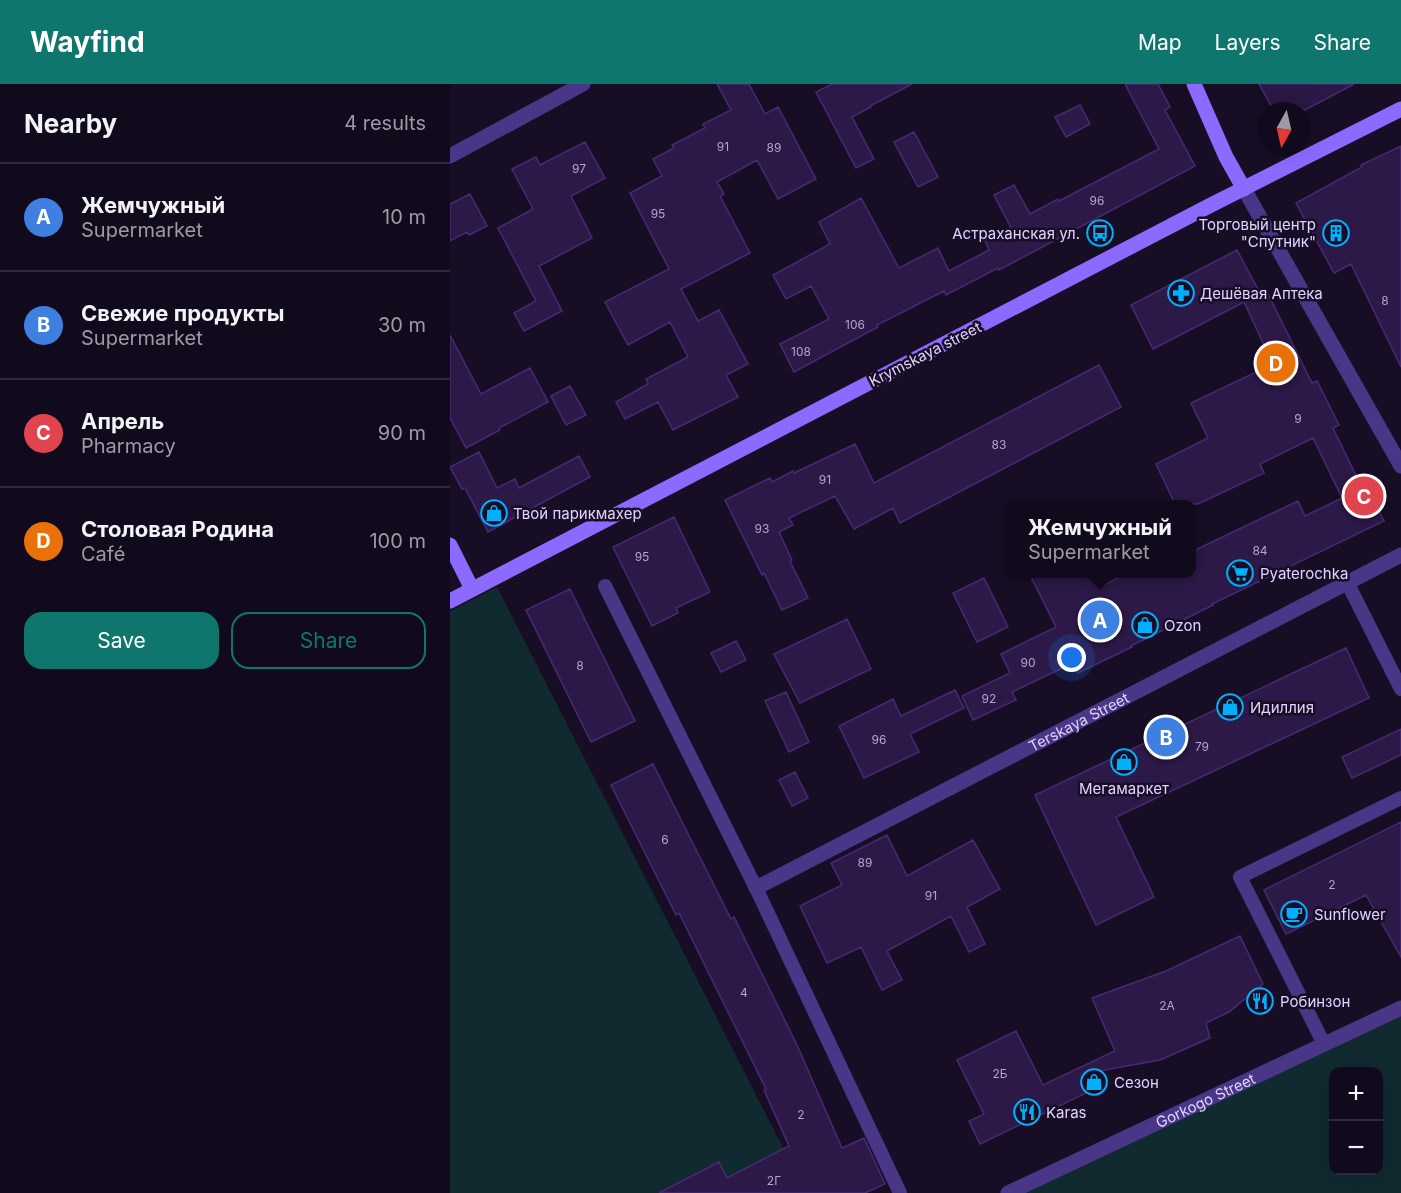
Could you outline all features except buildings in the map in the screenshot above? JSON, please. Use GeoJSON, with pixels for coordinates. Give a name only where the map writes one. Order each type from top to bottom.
{"type":"FeatureCollection","features":[{"type":"Feature","properties":{"kind":"street"},"geometry":{"type":"LineString","coordinates":[[450,156],[583,84]]}},
{"type":"Feature","properties":{"kind":"street"},"geometry":{"type":"LineString","coordinates":[[1194,84],[1226,157],[1401,466]]}},
{"type":"Feature","properties":{"kind":"street","name":"Krymskaya street"},"geometry":{"type":"LineString","coordinates":[[450,601],[1401,109]]}},
{"type":"Feature","properties":{"kind":"street"},"geometry":{"type":"LineString","coordinates":[[450,545],[472,589]]}},
{"type":"Feature","properties":{"kind":"street","name":"Terskaya Street"},"geometry":{"type":"LineString","coordinates":[[756,888],[1401,555]]}},
{"type":"Feature","properties":{"kind":"street","name":"Gorkogo Street"},"geometry":{"type":"LineString","coordinates":[[1008,1193],[1401,1008]]}},
{"type":"Feature","properties":{"kind":"lane"},"geometry":{"type":"LineString","coordinates":[[1347,582],[1401,689]]}},
{"type":"Feature","properties":{"kind":"lane"},"geometry":{"type":"LineString","coordinates":[[606,585],[756,888],[900,1193]]}},
{"type":"Feature","properties":{"kind":"lane"},"geometry":{"type":"LineString","coordinates":[[1324,1044],[1239,877],[1401,798]]}},
{"type":"Feature","properties":{"kind":"green space"},"geometry":{"type":"Polygon","coordinates":[[[497,587],[806,1193],[450,1193],[450,611],[497,587]]]}},
{"type":"Feature","properties":{"kind":"green space"},"geometry":{"type":"Polygon","coordinates":[[[1401,1008],[1401,1193],[1008,1193],[1401,1008]]]}},
{"type":"Feature","properties":{"kind":"place","name":"Астраханская ул."},"geometry":{"type":"Point","coordinates":[1100,233]}},
{"type":"Feature","properties":{"kind":"place","name":"Торговый центр \"Спутник\""},"geometry":{"type":"Point","coordinates":[1336,233]}},
{"type":"Feature","properties":{"kind":"place","name":"Дешёвая Аптека"},"geometry":{"type":"Point","coordinates":[1181,293]}},
{"type":"Feature","properties":{"kind":"place","name":"Столовая Родина"},"geometry":{"type":"Point","coordinates":[1276,363]}},
{"type":"Feature","properties":{"kind":"place","name":"Апрель"},"geometry":{"type":"Point","coordinates":[1364,496]}},
{"type":"Feature","properties":{"kind":"place","name":"Твой парикмахер"},"geometry":{"type":"Point","coordinates":[494,513]}},
{"type":"Feature","properties":{"kind":"place","name":"Pyaterochka"},"geometry":{"type":"Point","coordinates":[1240,573]}},
{"type":"Feature","properties":{"kind":"place","name":"Жемчужный"},"geometry":{"type":"Point","coordinates":[1100,620]}},
{"type":"Feature","properties":{"kind":"place","name":"Ozon"},"geometry":{"type":"Point","coordinates":[1145,625]}},
{"type":"Feature","properties":{"kind":"place","name":"Идиллия"},"geometry":{"type":"Point","coordinates":[1230,707]}},
{"type":"Feature","properties":{"kind":"place","name":"Свежие продукты"},"geometry":{"type":"Point","coordinates":[1166,737]}},
{"type":"Feature","properties":{"kind":"place","name":"Мегамаркет"},"geometry":{"type":"Point","coordinates":[1124,762]}},
{"type":"Feature","properties":{"kind":"place","name":"Sunflower"},"geometry":{"type":"Point","coordinates":[1294,914]}},
{"type":"Feature","properties":{"kind":"place","name":"Робинзон"},"geometry":{"type":"Point","coordinates":[1260,1001]}},
{"type":"Feature","properties":{"kind":"place","name":"Сезон"},"geometry":{"type":"Point","coordinates":[1094,1082]}},
{"type":"Feature","properties":{"kind":"place","name":"Karas"},"geometry":{"type":"Point","coordinates":[1027,1112]}}]}
